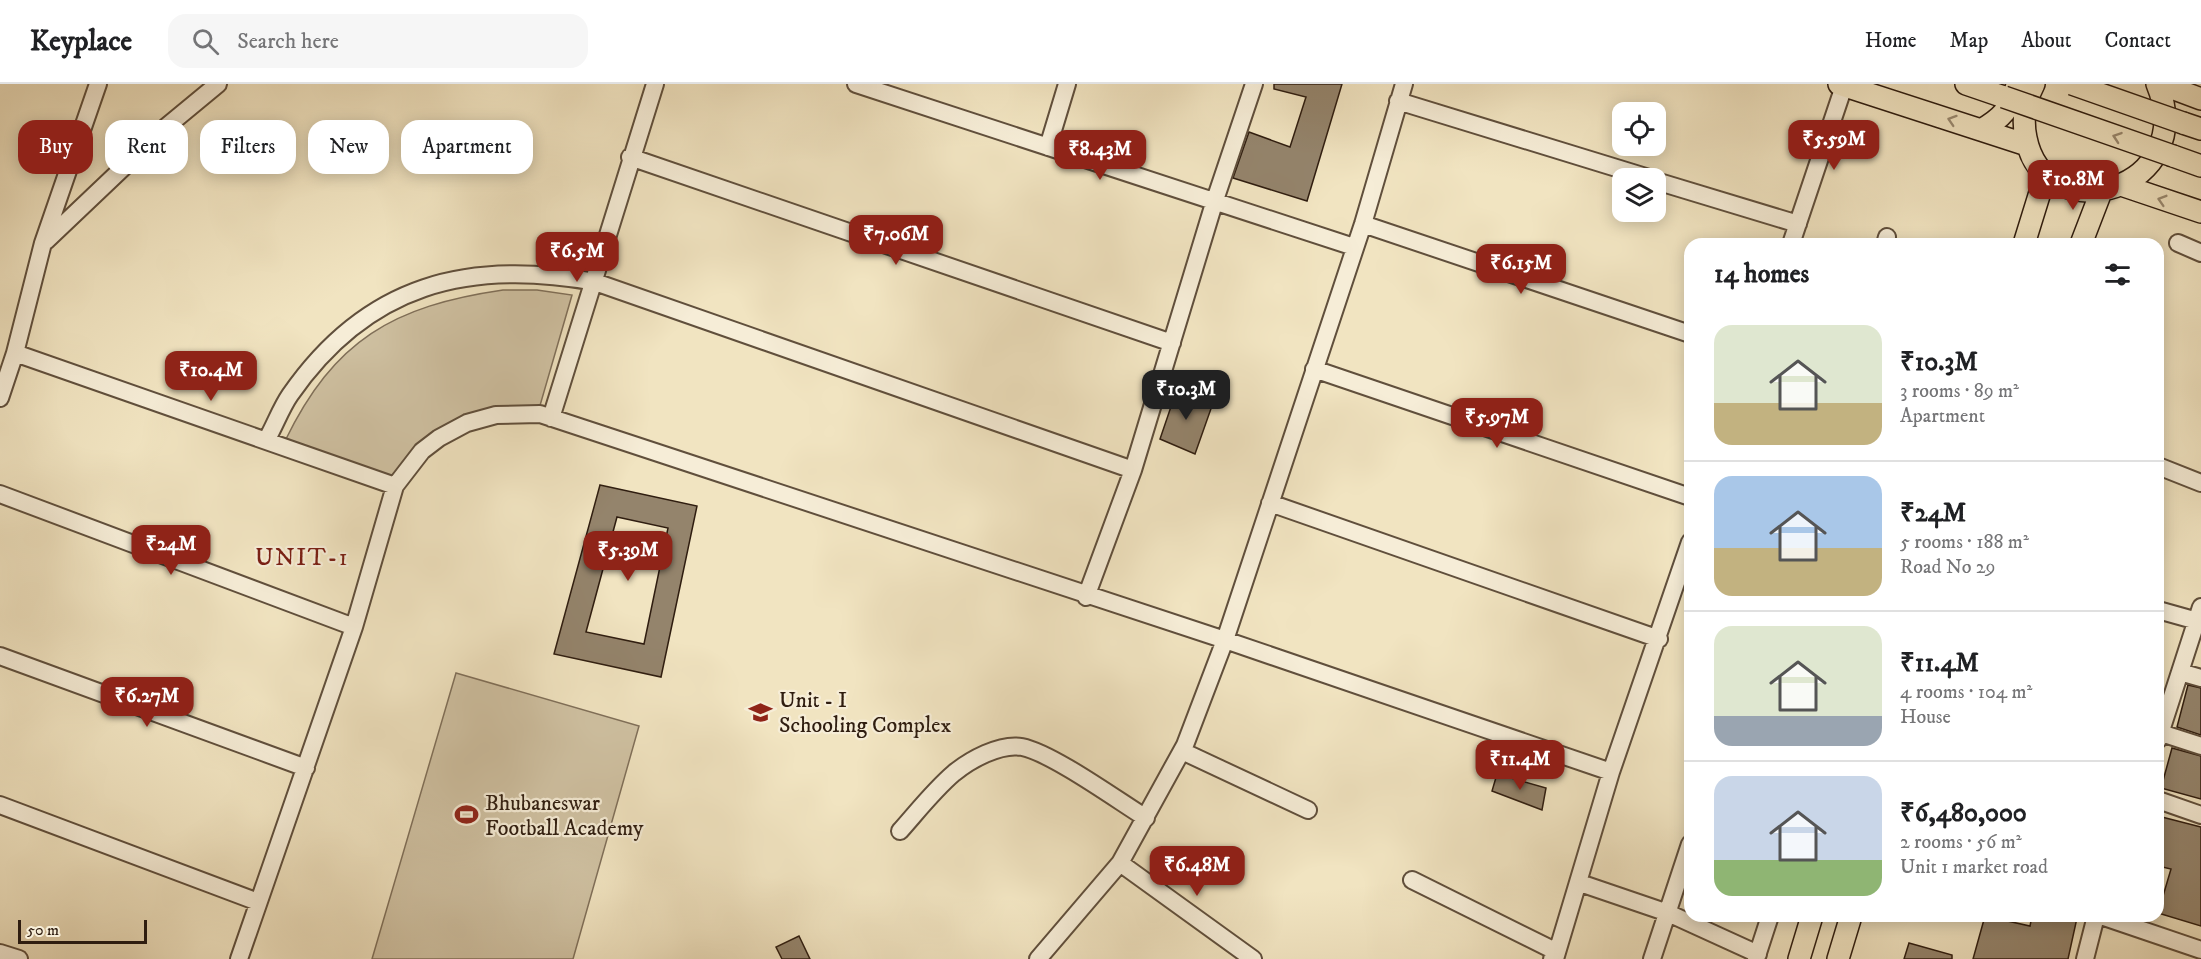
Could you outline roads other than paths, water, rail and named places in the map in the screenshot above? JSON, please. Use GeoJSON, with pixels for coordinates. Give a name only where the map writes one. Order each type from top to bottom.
{"type":"FeatureCollection","features":[{"type":"Feature","properties":{"kind":"main road"},"geometry":{"type":"LineString","coordinates":[[1966,84],[2011,91],[2201,166]]}},
{"type":"Feature","properties":{"kind":"main road"},"geometry":{"type":"LineString","coordinates":[[2034,84],[2025,105],[2024,125],[2027,145],[2046,173],[2063,184],[2081,191],[2101,192],[2124,186],[2142,175],[2155,160],[2164,141],[2167,121],[2164,100],[2157,84]]}},
{"type":"Feature","properties":{"kind":"main road"},"geometry":{"type":"LineString","coordinates":[[2072,84],[2192,126]]}},
{"type":"Feature","properties":{"kind":"main road"},"geometry":{"type":"LineString","coordinates":[[2162,84],[2201,99]]}},
{"type":"Feature","properties":{"kind":"main road"},"geometry":{"type":"LineString","coordinates":[[1841,85],[2027,145]]}},
{"type":"Feature","properties":{"kind":"main road"},"geometry":{"type":"LineString","coordinates":[[1981,130],[2004,114],[2011,105],[2011,91]]}},
{"type":"Feature","properties":{"kind":"main road"},"geometry":{"type":"LineString","coordinates":[[2026,238],[2046,173]]}},
{"type":"Feature","properties":{"kind":"main road"},"geometry":{"type":"LineString","coordinates":[[2124,186],[2201,212]]}},
{"type":"Feature","properties":{"kind":"main road"},"geometry":{"type":"LineString","coordinates":[[2082,238],[2101,192]]}},
{"type":"Feature","properties":{"kind":"main road"},"geometry":{"type":"LineString","coordinates":[[1799,959],[1810,922]]}},
{"type":"Feature","properties":{"kind":"main road"},"geometry":{"type":"LineString","coordinates":[[1838,959],[1849,922]]}},
{"type":"Feature","properties":{"kind":"street"},"geometry":{"type":"LineString","coordinates":[[0,398],[15,353],[44,243],[98,84]]}},
{"type":"Feature","properties":{"kind":"street"},"geometry":{"type":"LineString","coordinates":[[44,243],[166,127],[218,84]]}},
{"type":"Feature","properties":{"kind":"street"},"geometry":{"type":"LineString","coordinates":[[551,418],[595,282],[630,157],[655,84]]}},
{"type":"Feature","properties":{"kind":"street"},"geometry":{"type":"LineString","coordinates":[[1048,147],[1067,84]]}},
{"type":"Feature","properties":{"kind":"street"},"geometry":{"type":"LineString","coordinates":[[1086,597],[1133,470],[1215,200],[1254,84]]}},
{"type":"Feature","properties":{"kind":"street"},"geometry":{"type":"LineString","coordinates":[[1042,958],[1120,863],[1182,751],[1225,640],[1363,224],[1404,84]]}},
{"type":"Feature","properties":{"kind":"street"},"geometry":{"type":"LineString","coordinates":[[1793,238],[1841,85]]}},
{"type":"Feature","properties":{"kind":"street"},"geometry":{"type":"LineString","coordinates":[[866,86],[1354,247]]}},
{"type":"Feature","properties":{"kind":"street"},"geometry":{"type":"LineString","coordinates":[[1398,101],[1616,168]]}},
{"type":"Feature","properties":{"kind":"street"},"geometry":{"type":"LineString","coordinates":[[630,157],[1172,343]]}},
{"type":"Feature","properties":{"kind":"street"},"geometry":{"type":"LineString","coordinates":[[1666,184],[1798,224]]}},
{"type":"Feature","properties":{"kind":"street"},"geometry":{"type":"LineString","coordinates":[[1363,224],[1684,332]]}},
{"type":"Feature","properties":{"kind":"street"},"geometry":{"type":"LineString","coordinates":[[2178,243],[2201,253]]}},
{"type":"Feature","properties":{"kind":"street"},"geometry":{"type":"LineString","coordinates":[[267,439],[289,396],[321,357],[352,326],[385,305],[420,289],[462,277],[507,273],[551,274],[595,282],[1133,470]]}},
{"type":"Feature","properties":{"kind":"street"},"geometry":{"type":"LineString","coordinates":[[15,353],[267,439],[395,486]]}},
{"type":"Feature","properties":{"kind":"street"},"geometry":{"type":"LineString","coordinates":[[1314,369],[1684,495]]}},
{"type":"Feature","properties":{"kind":"street"},"geometry":{"type":"LineString","coordinates":[[239,959],[354,627],[395,486],[422,451],[439,438],[467,423],[496,415],[540,414],[1086,597],[1225,640],[1611,772]]}},
{"type":"Feature","properties":{"kind":"street"},"geometry":{"type":"LineString","coordinates":[[2164,468],[2201,483]]}},
{"type":"Feature","properties":{"kind":"street"},"geometry":{"type":"LineString","coordinates":[[0,494],[354,627]]}},
{"type":"Feature","properties":{"kind":"street"},"geometry":{"type":"LineString","coordinates":[[1270,503],[1659,639]]}},
{"type":"Feature","properties":{"kind":"street"},"geometry":{"type":"LineString","coordinates":[[1412,880],[1555,957],[1580,883],[1611,772],[1659,639],[1684,561]]}},
{"type":"Feature","properties":{"kind":"street"},"geometry":{"type":"LineString","coordinates":[[2164,611],[2200,617],[2180,672],[2164,705]]}},
{"type":"Feature","properties":{"kind":"street"},"geometry":{"type":"LineString","coordinates":[[0,656],[306,768]]}},
{"type":"Feature","properties":{"kind":"street"},"geometry":{"type":"LineString","coordinates":[[2180,672],[2201,678]]}},
{"type":"Feature","properties":{"kind":"street"},"geometry":{"type":"LineString","coordinates":[[2164,738],[2201,746]]}},
{"type":"Feature","properties":{"kind":"street"},"geometry":{"type":"LineString","coordinates":[[900,831],[954,773],[979,757],[998,750],[1021,747],[1048,758],[1146,818]]}},
{"type":"Feature","properties":{"kind":"street"},"geometry":{"type":"LineString","coordinates":[[1182,751],[1308,810]]}},
{"type":"Feature","properties":{"kind":"street"},"geometry":{"type":"LineString","coordinates":[[2164,802],[2201,815]]}},
{"type":"Feature","properties":{"kind":"street"},"geometry":{"type":"LineString","coordinates":[[0,805],[258,902]]}},
{"type":"Feature","properties":{"kind":"street"},"geometry":{"type":"LineString","coordinates":[[1120,863],[1253,959]]}},
{"type":"Feature","properties":{"kind":"street"},"geometry":{"type":"LineString","coordinates":[[1652,959],[1684,863]]}},
{"type":"Feature","properties":{"kind":"street"},"geometry":{"type":"LineString","coordinates":[[1580,883],[1668,913],[1684,921]]}},
{"type":"Feature","properties":{"kind":"street"},"geometry":{"type":"LineString","coordinates":[[1687,922],[1757,956],[1768,922]]}},
{"type":"Feature","properties":{"kind":"street"},"geometry":{"type":"LineString","coordinates":[[2085,959],[2094,922]]}},
{"type":"Feature","properties":{"kind":"street"},"geometry":{"type":"LineString","coordinates":[[2119,922],[2201,950]]}},
{"type":"Feature","properties":{"kind":"street"},"geometry":{"type":"LineString","coordinates":[[0,952],[19,959]]}},
{"type":"Feature","properties":{"kind":"place","name":"Unit - I Schooling Complex"},"geometry":{"type":"Point","coordinates":[761,712]}},
{"type":"Feature","properties":{"kind":"place","name":"Bhubaneswar Football Academy"},"geometry":{"type":"Point","coordinates":[467,815]}},
{"type":"Feature","properties":{"kind":"district","name":"UNIT-1"},"geometry":{"type":"Point","coordinates":[302,557]}}]}
